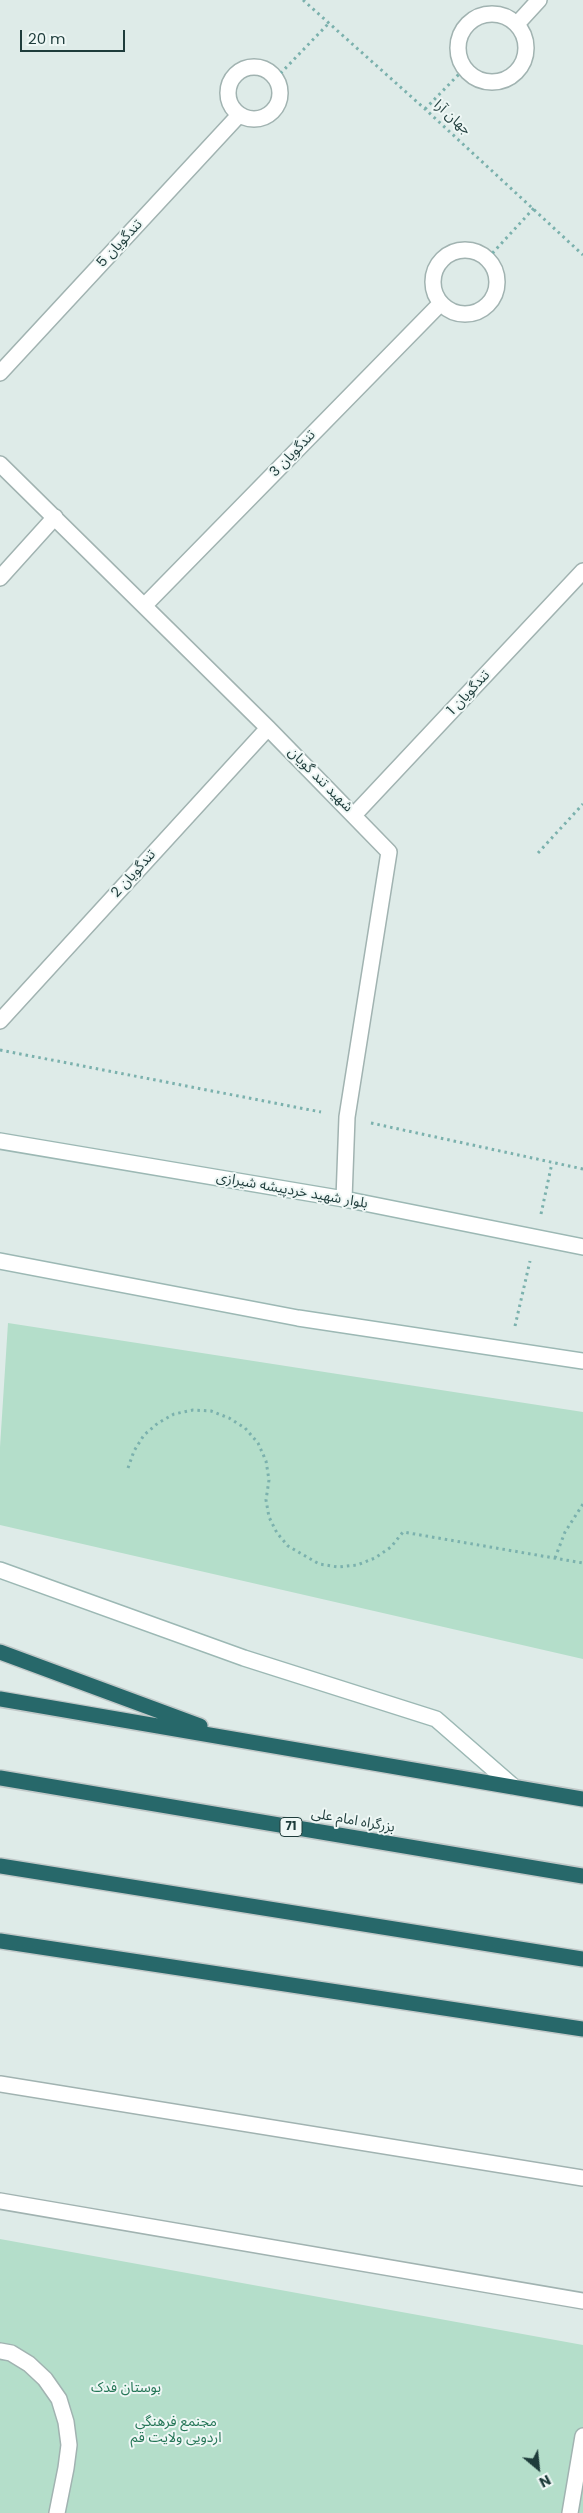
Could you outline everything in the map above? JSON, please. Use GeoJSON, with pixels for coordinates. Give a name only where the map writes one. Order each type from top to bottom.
{"type":"FeatureCollection","features":[{"type":"Feature","properties":{"kind":"highway"},"geometry":{"type":"LineString","coordinates":[[0,1652],[235,1739]]}},
{"type":"Feature","properties":{"kind":"highway"},"geometry":{"type":"LineString","coordinates":[[0,1699],[583,1799]]}},
{"type":"Feature","properties":{"kind":"highway","name":"بزرگراه امام علی"},"geometry":{"type":"LineString","coordinates":[[0,1778],[583,1876]]}},
{"type":"Feature","properties":{"kind":"highway"},"geometry":{"type":"LineString","coordinates":[[0,1866],[583,1959]]}},
{"type":"Feature","properties":{"kind":"highway"},"geometry":{"type":"LineString","coordinates":[[0,1941],[583,2029]]}},
{"type":"Feature","properties":{"kind":"street"},"geometry":{"type":"LineString","coordinates":[[517,24],[539,0]]}},
{"type":"Feature","properties":{"kind":"street"},"geometry":{"type":"LineString","coordinates":[[485,14],[508,17],[524,33],[527,44],[526,55],[515,74],[505,80],[494,83],[483,82],[464,69],[458,48],[460,36],[465,26],[485,14]]}},
{"type":"Feature","properties":{"kind":"street"},"geometry":{"type":"LineString","coordinates":[[245,68],[262,68],[276,78],[280,96],[273,112],[256,120],[239,116],[233,110],[227,94],[228,86],[238,72],[245,68]]}},
{"type":"Feature","properties":{"kind":"street","name":"تندگویان 5"},"geometry":{"type":"LineString","coordinates":[[0,373],[239,116]]}},
{"type":"Feature","properties":{"kind":"street"},"geometry":{"type":"LineString","coordinates":[[468,249],[488,258],[494,266],[497,287],[487,306],[468,314],[448,310],[440,304],[432,283],[433,272],[438,262],[456,250],[468,249]]}},
{"type":"Feature","properties":{"kind":"street","name":"تندگویان 3"},"geometry":{"type":"LineString","coordinates":[[145,605],[440,304]]}},
{"type":"Feature","properties":{"kind":"street","name":"شهید تند گویان"},"geometry":{"type":"LineString","coordinates":[[0,464],[145,605],[389,852],[347,1117],[344,1199]]}},
{"type":"Feature","properties":{"kind":"street"},"geometry":{"type":"LineString","coordinates":[[0,578],[54,516]]}},
{"type":"Feature","properties":{"kind":"street","name":"تندگویان 1"},"geometry":{"type":"LineString","coordinates":[[354,815],[583,571]]}},
{"type":"Feature","properties":{"kind":"street","name":"تندگویان 2"},"geometry":{"type":"LineString","coordinates":[[0,1021],[268,728]]}},
{"type":"Feature","properties":{"kind":"street","name":"بلوار شهید خردپیشه شیرازی"},"geometry":{"type":"LineString","coordinates":[[0,1141],[344,1199],[583,1247]]}},
{"type":"Feature","properties":{"kind":"street"},"geometry":{"type":"LineString","coordinates":[[0,1261],[298,1318],[583,1360]]}},
{"type":"Feature","properties":{"kind":"street"},"geometry":{"type":"LineString","coordinates":[[0,1570],[244,1658],[436,1719],[514,1787]]}},
{"type":"Feature","properties":{"kind":"street"},"geometry":{"type":"LineString","coordinates":[[0,2084],[583,2178]]}},
{"type":"Feature","properties":{"kind":"street"},"geometry":{"type":"LineString","coordinates":[[0,2201],[583,2301]]}},
{"type":"Feature","properties":{"kind":"street"},"geometry":{"type":"LineString","coordinates":[[0,2351],[11,2353],[29,2364],[44,2379],[59,2399],[66,2422],[68,2445],[66,2468],[57,2513]]}},
{"type":"Feature","properties":{"kind":"street"},"geometry":{"type":"LineString","coordinates":[[570,2513],[583,2436]]}},
{"type":"Feature","properties":{"kind":"path","name":"جهان آرا"},"geometry":{"type":"LineString","coordinates":[[303,0],[425,108],[583,254]]}},
{"type":"Feature","properties":{"kind":"path"},"geometry":{"type":"LineString","coordinates":[[276,78],[329,23]]}},
{"type":"Feature","properties":{"kind":"path"},"geometry":{"type":"LineString","coordinates":[[425,108],[464,69]]}},
{"type":"Feature","properties":{"kind":"path"},"geometry":{"type":"LineString","coordinates":[[488,258],[534,208]]}},
{"type":"Feature","properties":{"kind":"path"},"geometry":{"type":"LineString","coordinates":[[538,853],[583,804]]}},
{"type":"Feature","properties":{"kind":"path"},"geometry":{"type":"LineString","coordinates":[[0,1050],[347,1117],[583,1169]]}},
{"type":"Feature","properties":{"kind":"path"},"geometry":{"type":"LineString","coordinates":[[128,1468],[134,1451],[144,1435],[158,1423],[174,1414],[192,1410],[211,1411],[229,1418],[245,1428],[258,1443],[266,1461],[268,1480],[266,1500],[269,1517],[277,1532],[288,1546],[319,1564],[338,1567],[357,1565],[375,1558],[391,1547],[404,1532],[583,1563]]}},
{"type":"Feature","properties":{"kind":"path"},"geometry":{"type":"LineString","coordinates":[[554,1558],[565,1532],[583,1504]]}},
{"type":"Feature","properties":{"kind":"green space"},"geometry":{"type":"Polygon","coordinates":[[[8,1323],[583,1412],[583,1659],[0,1525],[0,1447],[8,1323]]]}},
{"type":"Feature","properties":{"kind":"green space","name":"بوستان فدک"},"geometry":{"type":"Polygon","coordinates":[[[0,2239],[583,2345],[583,2513],[0,2513],[0,2239]]]}},
{"type":"Feature","properties":{"kind":"park label","name":"مجنمع فرهنگی اردویی ولایت قم"},"geometry":{"type":"Point","coordinates":[176,2430]}}]}
